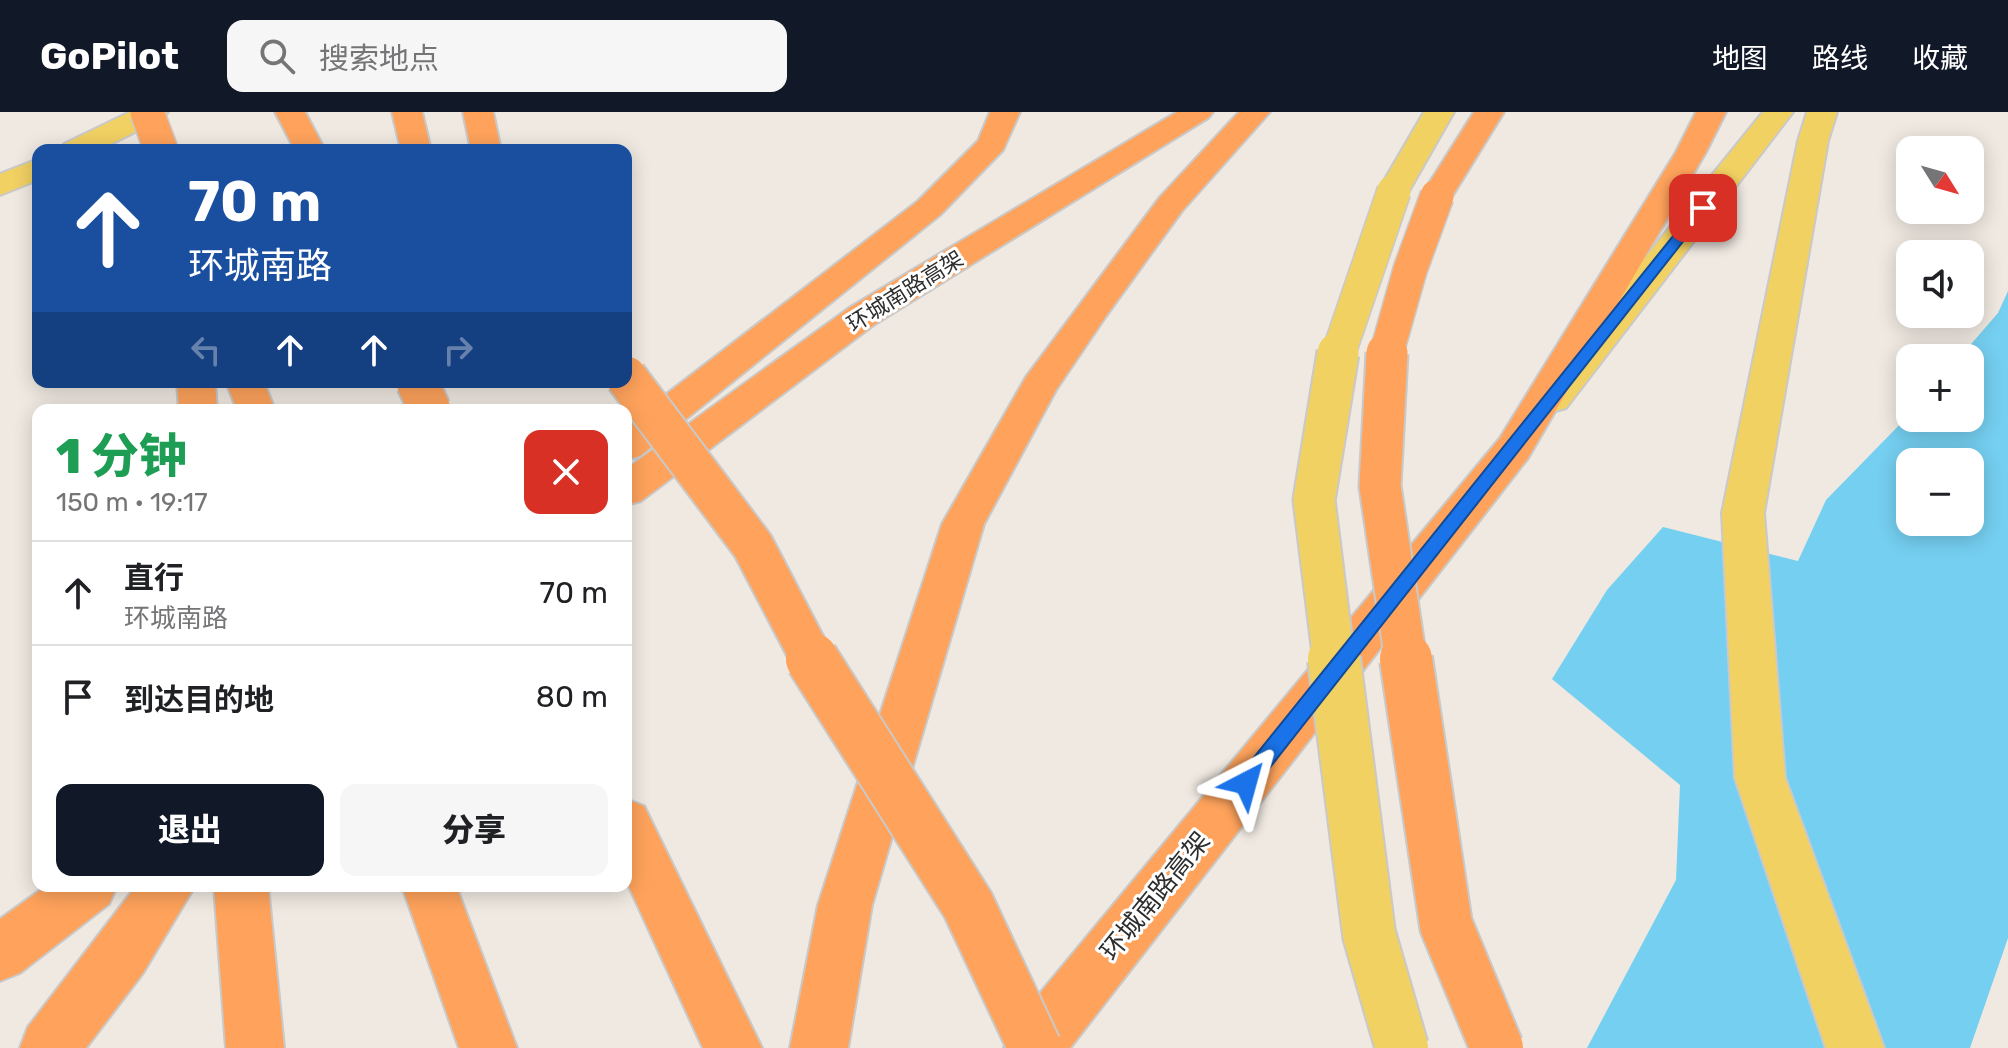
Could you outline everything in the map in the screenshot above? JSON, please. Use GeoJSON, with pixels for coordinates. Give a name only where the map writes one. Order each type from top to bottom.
{"type":"FeatureCollection","features":[{"type":"Feature","properties":{"kind":"highway"},"geometry":{"type":"LineString","coordinates":[[147,112],[159,144]]}},
{"type":"Feature","properties":{"kind":"highway"},"geometry":{"type":"LineString","coordinates":[[290,112],[307,144]]}},
{"type":"Feature","properties":{"kind":"highway"},"geometry":{"type":"LineString","coordinates":[[407,112],[415,144]]}},
{"type":"Feature","properties":{"kind":"highway"},"geometry":{"type":"LineString","coordinates":[[478,112],[485,144]]}},
{"type":"Feature","properties":{"kind":"highway"},"geometry":{"type":"LineString","coordinates":[[632,441],[929,208],[992,144],[1005,112]]}},
{"type":"Feature","properties":{"kind":"highway","name":"环城南路高架"},"geometry":{"type":"LineString","coordinates":[[632,486],[862,316],[1198,112]]}},
{"type":"Feature","properties":{"kind":"highway"},"geometry":{"type":"LineString","coordinates":[[819,1048],[845,905],[963,524],[1039,386],[1171,204],[1255,112]]}},
{"type":"Feature","properties":{"kind":"highway"},"geometry":{"type":"LineString","coordinates":[[1489,112],[1415,194],[1410,270],[1386,355],[1380,486],[1446,925],[1497,1048]]}},
{"type":"Feature","properties":{"kind":"highway","name":"环城南路高架"},"geometry":{"type":"LineString","coordinates":[[1034,1048],[1514,448],[1691,152],[1711,112]]}},
{"type":"Feature","properties":{"kind":"highway"},"geometry":{"type":"LineString","coordinates":[[632,385],[753,546],[813,661],[968,905],[1034,1048]]}},
{"type":"Feature","properties":{"kind":"highway"},"geometry":{"type":"LineString","coordinates":[[632,836],[733,1048]]}},
{"type":"Feature","properties":{"kind":"highway"},"geometry":{"type":"LineString","coordinates":[[3,950],[66,892]]}},
{"type":"Feature","properties":{"kind":"highway"},"geometry":{"type":"LineString","coordinates":[[3,950],[82,892]]}},
{"type":"Feature","properties":{"kind":"highway"},"geometry":{"type":"LineString","coordinates":[[49,1048],[123,953],[164,892]]}},
{"type":"Feature","properties":{"kind":"highway"},"geometry":{"type":"LineString","coordinates":[[242,892],[255,1048]]}},
{"type":"Feature","properties":{"kind":"highway"},"geometry":{"type":"LineString","coordinates":[[431,892],[488,1048]]}},
{"type":"Feature","properties":{"kind":"main road"},"geometry":{"type":"LineString","coordinates":[[87,144],[153,112]]}},
{"type":"Feature","properties":{"kind":"main road"},"geometry":{"type":"LineString","coordinates":[[1402,1048],[1369,934],[1314,500],[1340,342],[1415,194],[1439,112]]}},
{"type":"Feature","properties":{"kind":"main road"},"geometry":{"type":"LineString","coordinates":[[1514,448],[1778,112]]}},
{"type":"Feature","properties":{"kind":"main road"},"geometry":{"type":"LineString","coordinates":[[1822,112],[1743,513],[1760,778],[1855,1048]]}},
{"type":"Feature","properties":{"kind":"main road"},"geometry":{"type":"LineString","coordinates":[[0,186],[32,171]]}},
{"type":"Feature","properties":{"kind":"water"},"geometry":{"type":"Polygon","coordinates":[[[2008,291],[2008,938],[1970,1048],[1587,1048],[1676,880],[1680,785],[1552,679],[1607,590],[1663,527],[1798,561],[1826,500],[1896,428],[1896,432],[1984,432],[1984,344],[1971,344],[1998,313],[2008,291]]]}},
{"type":"Feature","properties":{"kind":"route"},"geometry":{"type":"LineString","coordinates":[[1246,783],[1703,208]]}}]}
